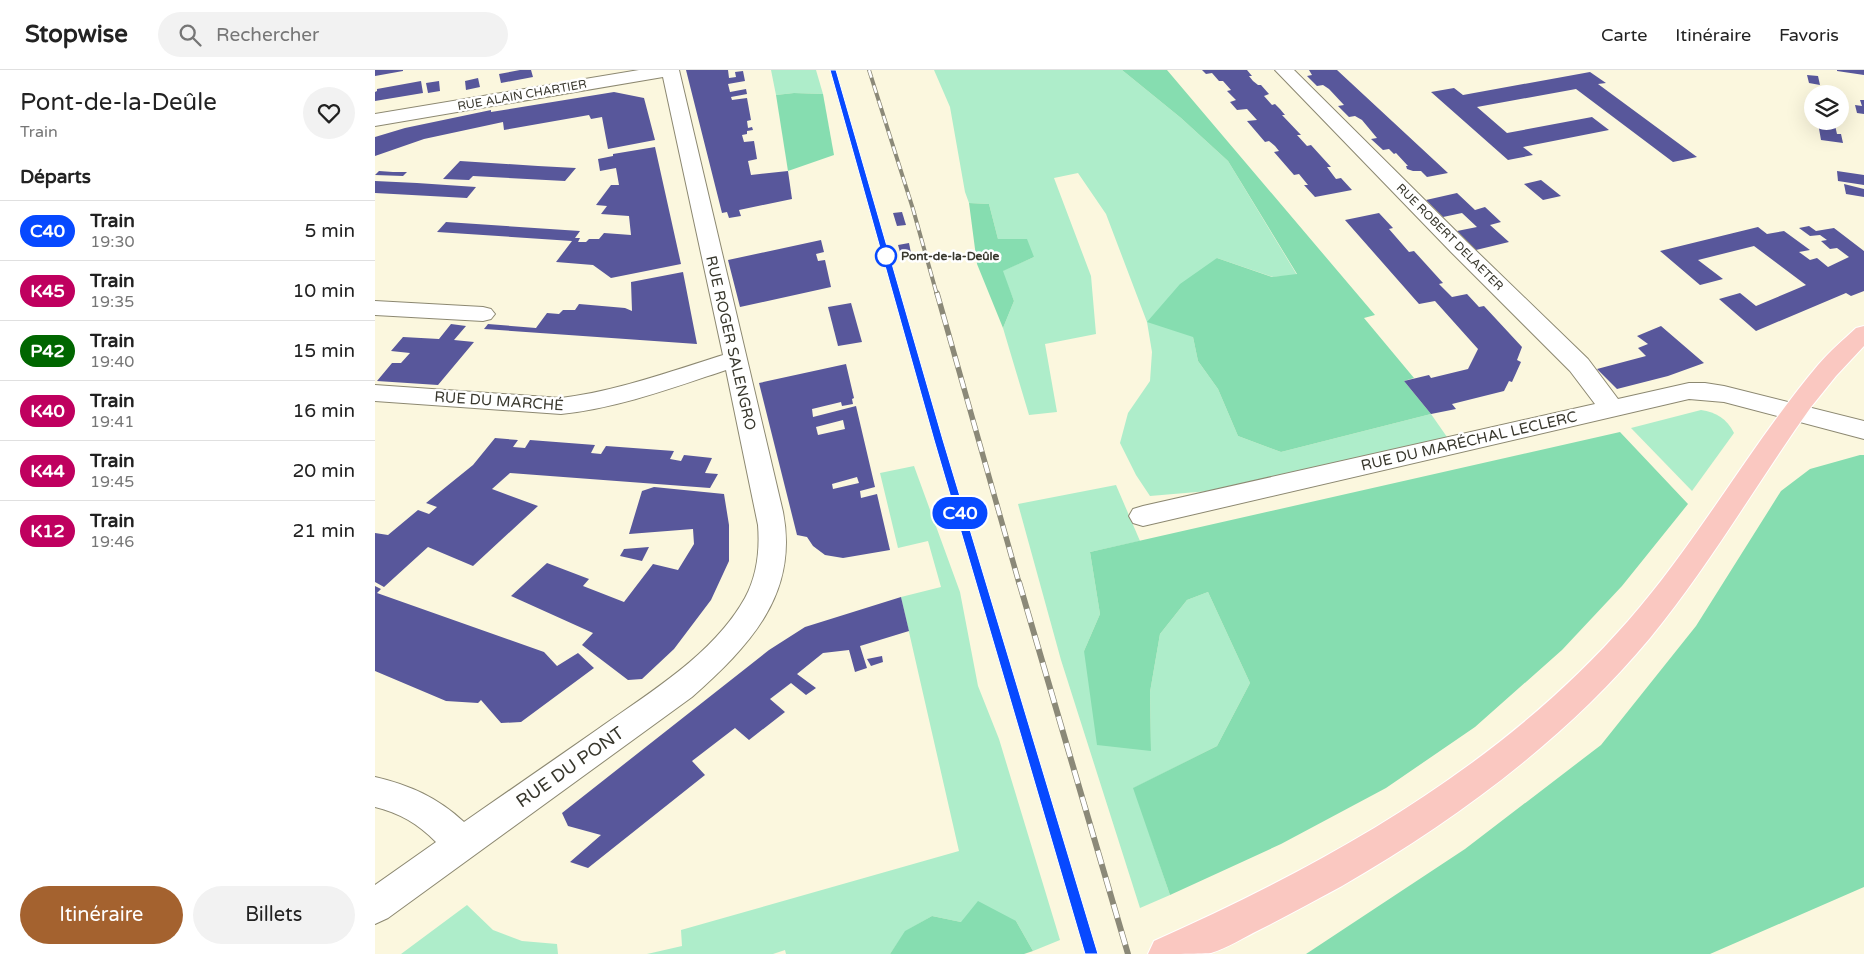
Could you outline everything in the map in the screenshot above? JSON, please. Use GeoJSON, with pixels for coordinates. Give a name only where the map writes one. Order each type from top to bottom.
{"type":"FeatureCollection","features":[{"type":"Feature","properties":{"kind":"main road"},"geometry":{"type":"LineString","coordinates":[[1167,954],[1213,934],[1291,894],[1406,829],[1522,744],[1556,715],[1587,685],[1638,629],[1688,564],[1795,412],[1828,370],[1864,333]]}},
{"type":"Feature","properties":{"kind":"street","name":"RUE ALAIN CHARTIER"},"geometry":{"type":"LineString","coordinates":[[375,120],[670,70]]}},
{"type":"Feature","properties":{"kind":"street","name":"RUE ROGER SALENGRO"},"geometry":{"type":"LineString","coordinates":[[670,70],[766,494],[773,543],[769,576],[752,613]]}},
{"type":"Feature","properties":{"kind":"street","name":"RUE ROBERT DELAETER"},"geometry":{"type":"LineString","coordinates":[[1284,70],[1459,248],[1579,365],[1611,408]]}},
{"type":"Feature","properties":{"kind":"street"},"geometry":{"type":"LineString","coordinates":[[375,308],[483,314]]}},
{"type":"Feature","properties":{"kind":"street","name":"RUE DU MARCHÉ"},"geometry":{"type":"LineString","coordinates":[[375,393],[561,406],[578,405],[631,392],[736,359]]}},
{"type":"Feature","properties":{"kind":"street","name":"RUE DU MARÉCHAL LECLERC"},"geometry":{"type":"LineString","coordinates":[[1143,516],[1669,394],[1705,391],[1864,430]]}},
{"type":"Feature","properties":{"kind":"street","name":"RUE DU PONT"},"geometry":{"type":"LineString","coordinates":[[375,906],[681,688],[725,646],[741,629],[752,613]]}},
{"type":"Feature","properties":{"kind":"street"},"geometry":{"type":"LineString","coordinates":[[375,792],[415,804],[433,815],[462,843]]}},
{"type":"Feature","properties":{"kind":"green space"},"geometry":{"type":"Polygon","coordinates":[[[771,70],[816,70],[823,94],[794,93],[776,95],[771,70]]]}},
{"type":"Feature","properties":{"kind":"green space"},"geometry":{"type":"Polygon","coordinates":[[[934,70],[1122,70],[1181,118],[1228,161],[1297,275],[1273,277],[1217,258],[1193,337],[1198,361],[1218,389],[1238,436],[1281,452],[1431,414],[1447,437],[1209,491],[1150,496],[1136,475],[1120,443],[1128,413],[1150,381],[1152,352],[1147,322],[1106,214],[1078,173],[1054,178],[1091,276],[1096,334],[1045,344],[1057,412],[1029,415],[1003,328],[1014,301],[1002,271],[1034,257],[998,239],[989,204],[969,203],[965,192],[950,107],[934,70]]]}},
{"type":"Feature","properties":{"kind":"green space"},"geometry":{"type":"Polygon","coordinates":[[[1122,70],[1167,70],[1375,315],[1364,318],[1414,378],[1404,381],[1431,414],[1281,452],[1238,436],[1218,389],[1198,361],[1193,337],[1147,322],[1180,284],[1217,258],[1272,277],[1297,274],[1228,161],[1181,118],[1122,70]]]}},
{"type":"Feature","properties":{"kind":"green space"},"geometry":{"type":"Polygon","coordinates":[[[794,93],[823,94],[834,155],[788,171],[776,95],[794,93]]]}},
{"type":"Feature","properties":{"kind":"green space"},"geometry":{"type":"Polygon","coordinates":[[[969,203],[989,204],[998,239],[1027,239],[1034,257],[1003,271],[1014,301],[1003,328],[977,264],[969,203]]]}},
{"type":"Feature","properties":{"kind":"green space"},"geometry":{"type":"Polygon","coordinates":[[[1701,410],[1721,417],[1734,433],[1692,491],[1631,428],[1701,410]]]}},
{"type":"Feature","properties":{"kind":"green space"},"geometry":{"type":"Polygon","coordinates":[[[1620,432],[1688,504],[1622,586],[1562,650],[1475,727],[1386,788],[1281,844],[1170,895],[1133,788],[1217,746],[1250,683],[1208,592],[1187,600],[1160,634],[1150,692],[1151,751],[1097,745],[1084,651],[1100,614],[1090,552],[1620,432]]]}},
{"type":"Feature","properties":{"kind":"green space"},"geometry":{"type":"Polygon","coordinates":[[[1864,455],[1864,887],[1710,954],[1306,954],[1465,849],[1601,745],[1696,626],[1781,491],[1810,469],[1864,455]]]}},
{"type":"Feature","properties":{"kind":"green space"},"geometry":{"type":"Polygon","coordinates":[[[914,466],[960,592],[978,686],[999,739],[1060,940],[1033,951],[1016,921],[961,922],[932,916],[906,931],[890,954],[786,954],[785,950],[773,954],[647,954],[682,946],[681,930],[959,851],[901,597],[941,587],[928,541],[898,548],[880,473],[914,466]]]}},
{"type":"Feature","properties":{"kind":"green space"},"geometry":{"type":"Polygon","coordinates":[[[1116,485],[1140,541],[1090,552],[1100,614],[1084,651],[1151,751],[1150,692],[1160,634],[1187,600],[1208,592],[1250,683],[1217,746],[1134,788],[1170,895],[1140,908],[1061,660],[1018,504],[1116,485]]]}},
{"type":"Feature","properties":{"kind":"green space"},"geometry":{"type":"Polygon","coordinates":[[[978,901],[1016,921],[1033,951],[1024,954],[890,954],[905,931],[932,916],[961,922],[978,901]]]}},
{"type":"Feature","properties":{"kind":"green space"},"geometry":{"type":"Polygon","coordinates":[[[467,905],[493,930],[522,941],[557,944],[558,954],[401,954],[467,905]]]}},
{"type":"Feature","properties":{"kind":"building"},"geometry":{"type":"Polygon","coordinates":[[[375,70],[403,70],[403,71],[375,76],[375,70]]]}},
{"type":"Feature","properties":{"kind":"building"},"geometry":{"type":"Polygon","coordinates":[[[531,70],[533,77],[501,83],[499,74],[531,70]]]}},
{"type":"Feature","properties":{"kind":"building"},"geometry":{"type":"Polygon","coordinates":[[[686,70],[728,70],[729,78],[736,77],[735,72],[743,71],[745,81],[728,84],[730,92],[746,89],[747,94],[731,97],[732,100],[747,98],[751,120],[747,121],[748,128],[752,127],[753,130],[747,131],[747,134],[742,135],[744,142],[754,141],[757,159],[748,161],[751,175],[788,171],[792,199],[739,210],[741,216],[729,218],[727,212],[722,213],[686,70]]]}},
{"type":"Feature","properties":{"kind":"building"},"geometry":{"type":"Polygon","coordinates":[[[1202,70],[1247,70],[1252,76],[1249,76],[1253,81],[1261,85],[1269,94],[1264,96],[1272,105],[1275,104],[1280,109],[1285,115],[1282,115],[1301,135],[1297,135],[1307,146],[1311,145],[1331,167],[1327,167],[1336,179],[1341,178],[1352,190],[1315,197],[1304,185],[1308,185],[1299,174],[1294,175],[1274,152],[1279,151],[1275,146],[1269,141],[1265,142],[1247,121],[1257,120],[1247,109],[1237,110],[1230,102],[1236,100],[1227,91],[1231,90],[1223,81],[1219,81],[1212,73],[1206,74],[1202,70]]]}},
{"type":"Feature","properties":{"kind":"building"},"geometry":{"type":"Polygon","coordinates":[[[1309,70],[1337,70],[1448,173],[1427,177],[1421,171],[1407,169],[1406,166],[1408,166],[1396,153],[1394,154],[1389,149],[1383,150],[1371,139],[1377,138],[1362,120],[1355,116],[1349,117],[1338,106],[1344,105],[1329,89],[1323,85],[1317,86],[1307,76],[1312,75],[1309,70]]]}},
{"type":"Feature","properties":{"kind":"building"},"geometry":{"type":"Polygon","coordinates":[[[1864,70],[1864,75],[1837,71],[1864,70]]]}},
{"type":"Feature","properties":{"kind":"building"},"geometry":{"type":"Polygon","coordinates":[[[1590,72],[1606,83],[1598,84],[1697,157],[1673,162],[1576,89],[1477,107],[1507,133],[1592,117],[1609,130],[1523,147],[1533,155],[1508,160],[1431,92],[1454,88],[1463,95],[1590,72]]]}},
{"type":"Feature","properties":{"kind":"building"},"geometry":{"type":"Polygon","coordinates":[[[1807,75],[1818,76],[1820,85],[1809,83],[1807,75]]]}},
{"type":"Feature","properties":{"kind":"building"},"geometry":{"type":"Polygon","coordinates":[[[478,78],[480,87],[466,90],[465,81],[478,78]]]}},
{"type":"Feature","properties":{"kind":"building"},"geometry":{"type":"Polygon","coordinates":[[[421,81],[423,93],[375,101],[377,89],[421,81]]]}},
{"type":"Feature","properties":{"kind":"building"},"geometry":{"type":"Polygon","coordinates":[[[439,81],[440,91],[428,93],[426,83],[439,81]]]}},
{"type":"Feature","properties":{"kind":"building"},"geometry":{"type":"Polygon","coordinates":[[[614,92],[644,98],[655,140],[608,149],[602,117],[591,119],[589,115],[504,130],[503,122],[424,139],[375,156],[375,137],[405,128],[491,110],[491,112],[614,92]]]}},
{"type":"Feature","properties":{"kind":"building"},"geometry":{"type":"Polygon","coordinates":[[[1860,100],[1864,100],[1864,114],[1857,113],[1855,105],[1862,106],[1860,100]]]}},
{"type":"Feature","properties":{"kind":"building"},"geometry":{"type":"Polygon","coordinates":[[[1819,130],[1836,130],[1837,134],[1841,134],[1843,143],[1821,140],[1819,130]]]}},
{"type":"Feature","properties":{"kind":"building"},"geometry":{"type":"Polygon","coordinates":[[[655,147],[681,264],[611,278],[593,265],[556,262],[572,241],[437,232],[446,222],[580,231],[575,238],[580,238],[578,242],[599,239],[604,233],[631,235],[629,216],[601,214],[607,206],[596,205],[611,185],[619,185],[616,168],[600,171],[598,159],[613,156],[613,154],[655,147]]]}},
{"type":"Feature","properties":{"kind":"building"},"geometry":{"type":"Polygon","coordinates":[[[460,161],[576,168],[565,181],[473,176],[469,180],[443,179],[460,161]]]}},
{"type":"Feature","properties":{"kind":"building"},"geometry":{"type":"Polygon","coordinates":[[[379,171],[407,172],[403,176],[375,175],[379,171]]]}},
{"type":"Feature","properties":{"kind":"building"},"geometry":{"type":"Polygon","coordinates":[[[1837,171],[1864,175],[1864,185],[1838,181],[1837,171]]]}},
{"type":"Feature","properties":{"kind":"building"},"geometry":{"type":"Polygon","coordinates":[[[1541,180],[1561,196],[1543,200],[1524,184],[1541,180]]]}},
{"type":"Feature","properties":{"kind":"building"},"geometry":{"type":"Polygon","coordinates":[[[375,181],[476,187],[467,198],[375,193],[375,181]]]}},
{"type":"Feature","properties":{"kind":"building"},"geometry":{"type":"Polygon","coordinates":[[[1844,184],[1864,189],[1864,197],[1846,194],[1844,184]]]}},
{"type":"Feature","properties":{"kind":"building"},"geometry":{"type":"Polygon","coordinates":[[[1457,193],[1475,210],[1485,207],[1501,222],[1490,225],[1509,242],[1476,250],[1457,231],[1477,227],[1462,213],[1443,217],[1426,200],[1457,193]]]}},
{"type":"Feature","properties":{"kind":"building"},"geometry":{"type":"Polygon","coordinates":[[[902,212],[906,225],[897,226],[893,213],[902,212]]]}},
{"type":"Feature","properties":{"kind":"building"},"geometry":{"type":"Polygon","coordinates":[[[1379,213],[1393,228],[1389,229],[1409,252],[1414,251],[1443,283],[1439,284],[1452,297],[1467,294],[1479,307],[1484,306],[1522,347],[1517,360],[1521,362],[1512,382],[1509,381],[1504,391],[1452,404],[1456,409],[1431,414],[1404,381],[1429,375],[1431,378],[1468,369],[1478,349],[1435,301],[1419,304],[1345,220],[1379,213]]]}},
{"type":"Feature","properties":{"kind":"building"},"geometry":{"type":"Polygon","coordinates":[[[1809,226],[1816,231],[1834,228],[1864,251],[1864,291],[1851,296],[1846,293],[1756,331],[1719,299],[1740,293],[1756,306],[1806,285],[1754,246],[1698,260],[1723,279],[1700,285],[1660,251],[1758,227],[1767,234],[1784,231],[1810,250],[1799,252],[1810,260],[1817,258],[1828,267],[1849,257],[1837,248],[1830,249],[1821,241],[1827,240],[1820,235],[1810,236],[1799,228],[1809,226]]]}},
{"type":"Feature","properties":{"kind":"building"},"geometry":{"type":"Polygon","coordinates":[[[821,240],[824,252],[816,254],[818,261],[825,260],[831,287],[740,307],[728,260],[821,240]]]}},
{"type":"Feature","properties":{"kind":"building"},"geometry":{"type":"Polygon","coordinates":[[[909,243],[912,258],[902,259],[898,245],[909,243]]]}},
{"type":"Feature","properties":{"kind":"building"},"geometry":{"type":"Polygon","coordinates":[[[683,272],[697,344],[484,329],[488,324],[536,328],[547,313],[559,314],[563,310],[575,310],[579,304],[625,308],[632,311],[631,282],[683,272]]]}},
{"type":"Feature","properties":{"kind":"building"},"geometry":{"type":"Polygon","coordinates":[[[851,303],[862,342],[838,346],[828,307],[851,303]]]}},
{"type":"Feature","properties":{"kind":"building"},"geometry":{"type":"Polygon","coordinates":[[[451,324],[466,326],[454,340],[474,342],[438,385],[377,381],[392,363],[401,363],[410,353],[391,351],[403,337],[439,339],[451,324]]]}},
{"type":"Feature","properties":{"kind":"building"},"geometry":{"type":"Polygon","coordinates":[[[1661,326],[1704,363],[1668,376],[1617,389],[1597,369],[1646,356],[1638,348],[1648,344],[1637,336],[1661,326]]]}},
{"type":"Feature","properties":{"kind":"building"},"geometry":{"type":"Polygon","coordinates":[[[846,364],[854,398],[852,399],[853,404],[842,406],[841,402],[812,409],[813,417],[856,406],[875,487],[860,491],[861,498],[877,494],[890,550],[843,558],[825,555],[813,546],[807,537],[797,535],[759,383],[846,364]],[[843,420],[816,427],[818,435],[845,429],[843,420]],[[857,477],[832,484],[833,489],[859,483],[857,477]]]}},
{"type":"Feature","properties":{"kind":"building"},"geometry":{"type":"Polygon","coordinates":[[[495,438],[518,440],[513,447],[525,448],[530,440],[595,445],[591,453],[601,454],[606,446],[674,451],[670,459],[681,461],[684,455],[712,458],[705,473],[718,474],[710,488],[510,473],[492,489],[538,506],[473,566],[428,547],[384,587],[375,582],[375,533],[388,535],[418,510],[429,514],[437,507],[426,503],[473,465],[495,438]]]}},
{"type":"Feature","properties":{"kind":"building"},"geometry":{"type":"Polygon","coordinates":[[[654,487],[724,494],[729,525],[729,561],[711,600],[674,649],[642,679],[628,680],[582,645],[593,633],[511,596],[547,563],[589,579],[583,586],[624,602],[653,564],[678,570],[694,544],[693,529],[629,534],[642,491],[654,487]]]}},
{"type":"Feature","properties":{"kind":"building"},"geometry":{"type":"Polygon","coordinates":[[[649,547],[642,561],[620,556],[624,549],[649,547]]]}},
{"type":"Feature","properties":{"kind":"building"},"geometry":{"type":"Polygon","coordinates":[[[375,586],[381,589],[377,593],[544,652],[557,666],[578,653],[594,668],[521,722],[501,723],[481,700],[478,703],[446,701],[375,671],[375,586]]]}},
{"type":"Feature","properties":{"kind":"building"},"geometry":{"type":"Polygon","coordinates":[[[901,597],[909,631],[860,646],[867,668],[855,672],[849,650],[823,653],[797,674],[816,688],[806,695],[791,683],[770,699],[785,712],[749,740],[735,728],[692,761],[705,775],[588,868],[570,862],[601,835],[568,826],[562,813],[769,650],[805,627],[901,597]]]}},
{"type":"Feature","properties":{"kind":"building"},"geometry":{"type":"Polygon","coordinates":[[[882,656],[883,662],[871,666],[867,659],[882,656]]]}},
{"type":"Feature","properties":{"kind":"railway"},"geometry":{"type":"LineString","coordinates":[[833,70],[897,295]]}},
{"type":"Feature","properties":{"kind":"railway"},"geometry":{"type":"LineString","coordinates":[[869,70],[913,209],[937,295]]}},
{"type":"Feature","properties":{"kind":"railway"},"geometry":{"type":"LineString","coordinates":[[896,293],[981,583]]}},
{"type":"Feature","properties":{"kind":"railway"},"geometry":{"type":"LineString","coordinates":[[937,293],[1019,583]]}},
{"type":"Feature","properties":{"kind":"railway"},"geometry":{"type":"LineString","coordinates":[[980,582],[1091,954]]}},
{"type":"Feature","properties":{"kind":"railway"},"geometry":{"type":"LineString","coordinates":[[1019,582],[1128,954]]}},
{"type":"Feature","properties":{"kind":"train","name":"C40"},"geometry":{"type":"LineString","coordinates":[[833,70],[938,440],[1091,954]]}},
{"type":"Feature","properties":{"kind":"place","name":"Pont-de-la-Deûle"},"geometry":{"type":"Point","coordinates":[886,256]}}]}
